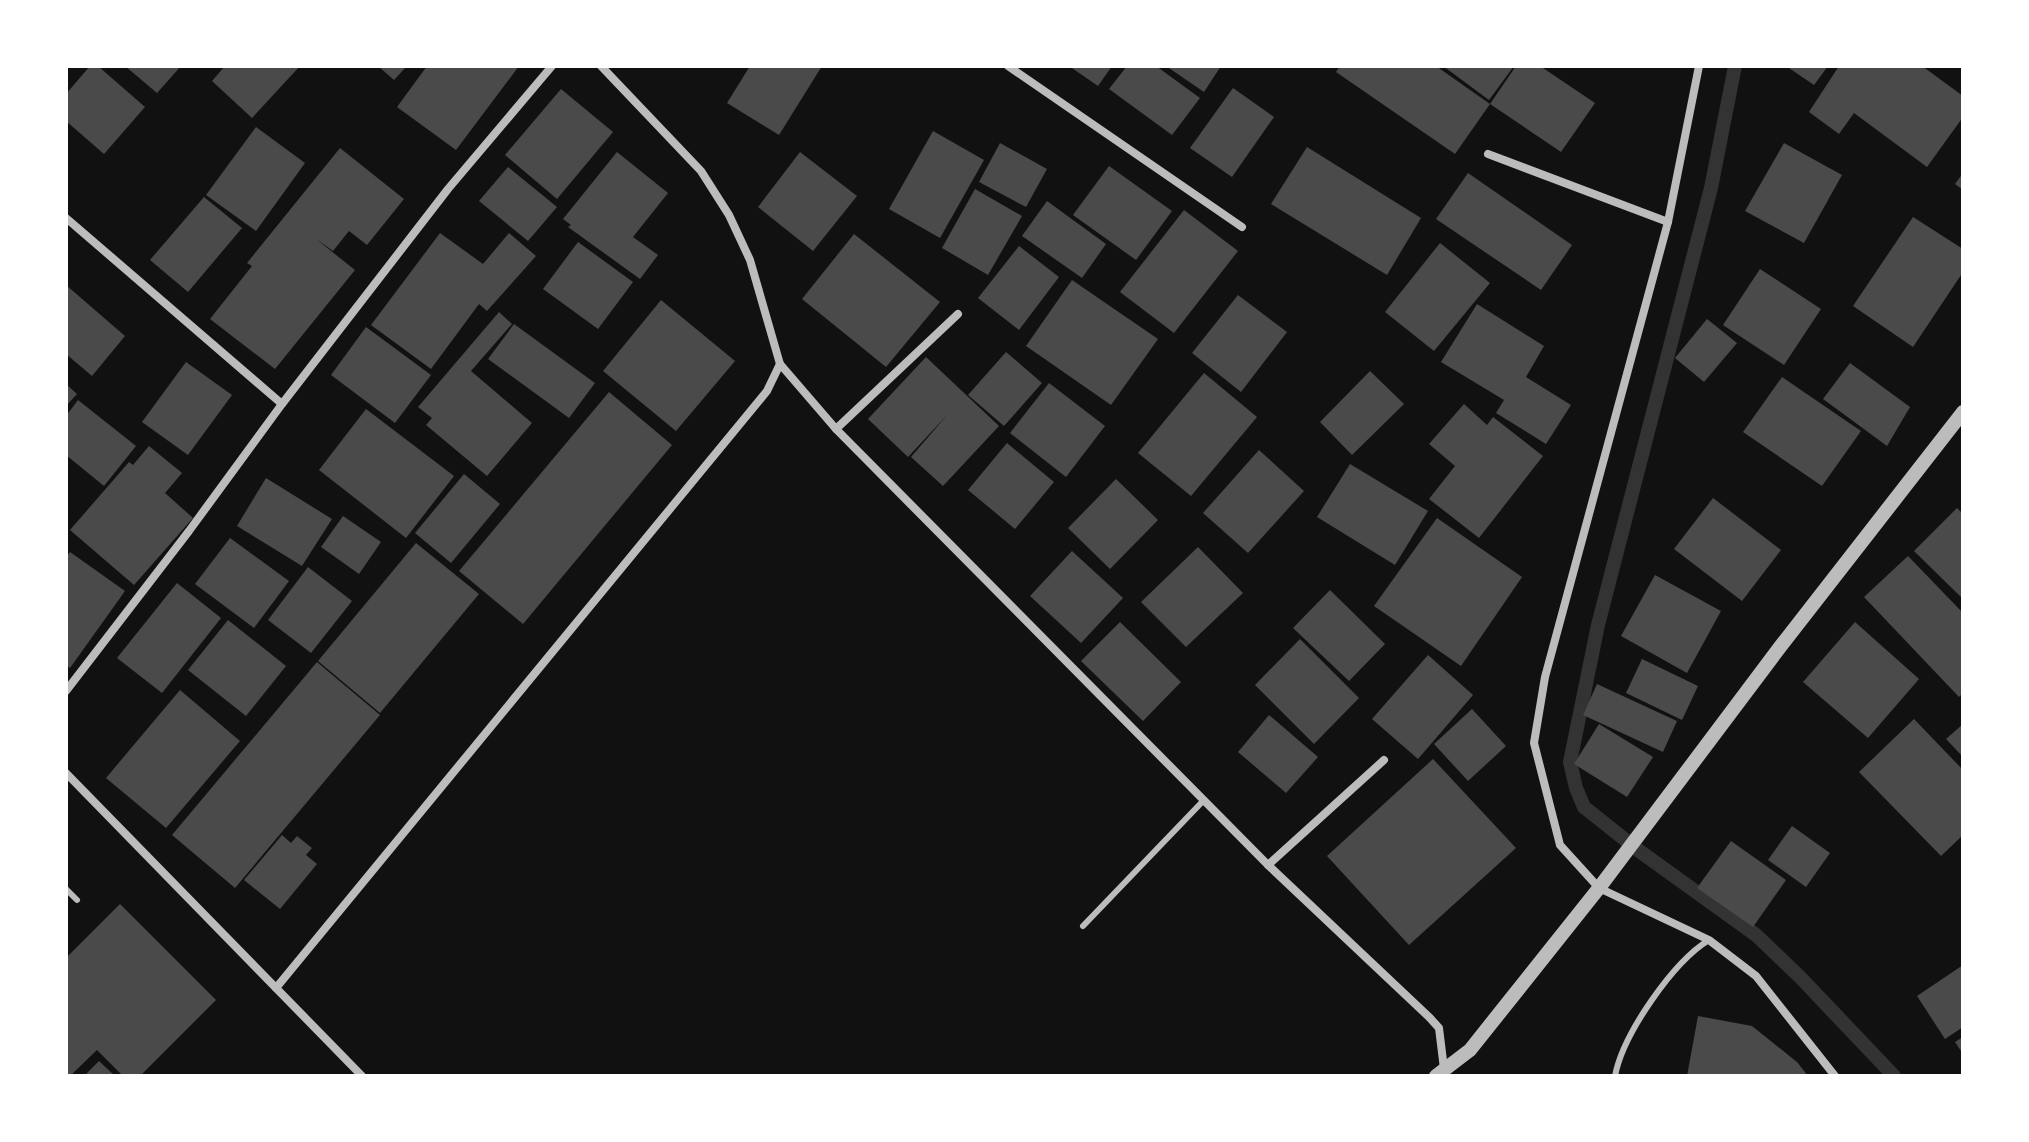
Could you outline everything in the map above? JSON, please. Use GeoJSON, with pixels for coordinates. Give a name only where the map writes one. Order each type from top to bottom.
{"type":"FeatureCollection","features":[{"type":"Feature","properties":{"kind":"street"},"geometry":{"type":"LineString","coordinates":[[66,691],[448,189],[552,66]]}},
{"type":"Feature","properties":{"kind":"street"},"geometry":{"type":"LineString","coordinates":[[601,66],[701,171],[729,215],[750,260],[780,364],[836,429],[1268,865],[1439,1028],[1441,1074]]}},
{"type":"Feature","properties":{"kind":"street"},"geometry":{"type":"LineString","coordinates":[[1008,66],[1242,227]]}},
{"type":"Feature","properties":{"kind":"street"},"geometry":{"type":"LineString","coordinates":[[1699,66],[1668,222],[1545,677],[1534,743],[1560,845],[1599,888],[1709,940],[1756,976],[1835,1076]]}},
{"type":"Feature","properties":{"kind":"street"},"geometry":{"type":"LineString","coordinates":[[1488,154],[1668,222]]}},
{"type":"Feature","properties":{"kind":"street"},"geometry":{"type":"LineString","coordinates":[[66,218],[282,404]]}},
{"type":"Feature","properties":{"kind":"street"},"geometry":{"type":"LineString","coordinates":[[836,429],[958,314]]}},
{"type":"Feature","properties":{"kind":"street"},"geometry":{"type":"LineString","coordinates":[[276,988],[767,391],[780,364]]}},
{"type":"Feature","properties":{"kind":"street"},"geometry":{"type":"LineString","coordinates":[[1441,1074],[1470,1050],[1599,888],[1963,412]]}},
{"type":"Feature","properties":{"kind":"street"},"geometry":{"type":"LineString","coordinates":[[1268,865],[1384,760]]}},
{"type":"Feature","properties":{"kind":"street"},"geometry":{"type":"LineString","coordinates":[[66,773],[362,1076]]}},
{"type":"Feature","properties":{"kind":"lane"},"geometry":{"type":"LineString","coordinates":[[1083,926],[1204,800]]}},
{"type":"Feature","properties":{"kind":"lane"},"geometry":{"type":"LineString","coordinates":[[66,889],[77,900]]}},
{"type":"Feature","properties":{"kind":"lane"},"geometry":{"type":"LineString","coordinates":[[1615,1076],[1618,1061],[1637,1023],[1679,964],[1709,940]]}},
{"type":"Feature","properties":{"kind":"building"},"geometry":{"type":"Polygon","coordinates":[[[90,66],[98,66],[145,107],[104,154],[66,121],[66,94],[90,66]]]}},
{"type":"Feature","properties":{"kind":"building"},"geometry":{"type":"Polygon","coordinates":[[[125,66],[181,66],[157,93],[125,66]]]}},
{"type":"Feature","properties":{"kind":"building"},"geometry":{"type":"Polygon","coordinates":[[[225,66],[300,66],[252,118],[212,81],[225,66]]]}},
{"type":"Feature","properties":{"kind":"building"},"geometry":{"type":"Polygon","coordinates":[[[378,66],[407,66],[394,80],[378,66]]]}},
{"type":"Feature","properties":{"kind":"building"},"geometry":{"type":"Polygon","coordinates":[[[427,66],[519,66],[456,150],[397,107],[427,66]]]}},
{"type":"Feature","properties":{"kind":"building"},"geometry":{"type":"Polygon","coordinates":[[[750,66],[822,66],[779,135],[727,103],[750,66]]]}},
{"type":"Feature","properties":{"kind":"building"},"geometry":{"type":"Polygon","coordinates":[[[1069,66],[1112,66],[1098,86],[1069,66]]]}},
{"type":"Feature","properties":{"kind":"building"},"geometry":{"type":"Polygon","coordinates":[[[1127,66],[1156,66],[1200,98],[1172,135],[1109,89],[1127,66]]]}},
{"type":"Feature","properties":{"kind":"building"},"geometry":{"type":"Polygon","coordinates":[[[1166,66],[1221,66],[1204,92],[1166,66]]]}},
{"type":"Feature","properties":{"kind":"building"},"geometry":{"type":"Polygon","coordinates":[[[1340,66],[1436,66],[1490,104],[1455,154],[1336,72],[1340,66]]]}},
{"type":"Feature","properties":{"kind":"building"},"geometry":{"type":"Polygon","coordinates":[[[1443,66],[1514,66],[1489,100],[1443,66]]]}},
{"type":"Feature","properties":{"kind":"building"},"geometry":{"type":"Polygon","coordinates":[[[1516,66],[1540,66],[1595,103],[1561,152],[1490,104],[1516,66]]]}},
{"type":"Feature","properties":{"kind":"building"},"geometry":{"type":"Polygon","coordinates":[[[1786,66],[1828,66],[1814,85],[1786,66]]]}},
{"type":"Feature","properties":{"kind":"building"},"geometry":{"type":"Polygon","coordinates":[[[1839,66],[1922,66],[1963,96],[1963,117],[1927,167],[1854,113],[1839,134],[1809,112],[1839,66]]]}},
{"type":"Feature","properties":{"kind":"building"},"geometry":{"type":"Polygon","coordinates":[[[1233,88],[1274,117],[1232,177],[1190,148],[1233,88]]]}},
{"type":"Feature","properties":{"kind":"building"},"geometry":{"type":"Polygon","coordinates":[[[561,89],[613,132],[557,199],[505,155],[561,89]]]}},
{"type":"Feature","properties":{"kind":"building"},"geometry":{"type":"Polygon","coordinates":[[[256,127],[305,163],[256,231],[206,195],[256,127]]]}},
{"type":"Feature","properties":{"kind":"building"},"geometry":{"type":"Polygon","coordinates":[[[933,131],[984,160],[940,238],[889,209],[933,131]]]}},
{"type":"Feature","properties":{"kind":"building"},"geometry":{"type":"Polygon","coordinates":[[[1000,143],[1047,169],[1026,207],[979,182],[1000,143]]]}},
{"type":"Feature","properties":{"kind":"building"},"geometry":{"type":"Polygon","coordinates":[[[1784,143],[1842,175],[1804,243],[1745,211],[1784,143]]]}},
{"type":"Feature","properties":{"kind":"building"},"geometry":{"type":"Polygon","coordinates":[[[1307,147],[1421,218],[1387,275],[1271,204],[1307,147]]]}},
{"type":"Feature","properties":{"kind":"building"},"geometry":{"type":"Polygon","coordinates":[[[340,148],[404,199],[367,245],[349,231],[333,251],[316,239],[355,270],[275,369],[210,319],[252,266],[247,263],[340,148]]]}},
{"type":"Feature","properties":{"kind":"building"},"geometry":{"type":"Polygon","coordinates":[[[617,152],[668,193],[633,237],[658,255],[640,279],[568,227],[571,225],[563,219],[617,152]]]}},
{"type":"Feature","properties":{"kind":"building"},"geometry":{"type":"Polygon","coordinates":[[[800,152],[857,196],[813,251],[758,207],[800,152]]]}},
{"type":"Feature","properties":{"kind":"building"},"geometry":{"type":"Polygon","coordinates":[[[1109,166],[1172,211],[1136,260],[1073,215],[1109,166]]]}},
{"type":"Feature","properties":{"kind":"building"},"geometry":{"type":"Polygon","coordinates":[[[508,167],[557,207],[528,241],[479,201],[508,167]]]}},
{"type":"Feature","properties":{"kind":"building"},"geometry":{"type":"Polygon","coordinates":[[[1468,173],[1572,245],[1541,290],[1436,219],[1468,173]]]}},
{"type":"Feature","properties":{"kind":"building"},"geometry":{"type":"Polygon","coordinates":[[[1963,173],[1963,190],[1955,184],[1963,173]]]}},
{"type":"Feature","properties":{"kind":"building"},"geometry":{"type":"Polygon","coordinates":[[[975,189],[1022,216],[988,275],[942,248],[975,189]]]}},
{"type":"Feature","properties":{"kind":"building"},"geometry":{"type":"Polygon","coordinates":[[[204,197],[242,228],[188,292],[150,260],[204,197]]]}},
{"type":"Feature","properties":{"kind":"building"},"geometry":{"type":"Polygon","coordinates":[[[1047,201],[1106,244],[1082,278],[1022,236],[1047,201]]]}},
{"type":"Feature","properties":{"kind":"building"},"geometry":{"type":"Polygon","coordinates":[[[1184,210],[1238,251],[1174,333],[1120,292],[1184,210]]]}},
{"type":"Feature","properties":{"kind":"building"},"geometry":{"type":"Polygon","coordinates":[[[1913,217],[1963,249],[1963,272],[1913,347],[1853,306],[1913,217]]]}},
{"type":"Feature","properties":{"kind":"building"},"geometry":{"type":"Polygon","coordinates":[[[440,233],[483,264],[509,233],[536,256],[487,311],[479,304],[431,369],[371,325],[440,233]]]}},
{"type":"Feature","properties":{"kind":"building"},"geometry":{"type":"Polygon","coordinates":[[[854,234],[940,302],[886,367],[802,299],[854,234]]]}},
{"type":"Feature","properties":{"kind":"building"},"geometry":{"type":"Polygon","coordinates":[[[578,242],[633,282],[598,329],[543,289],[578,242]]]}},
{"type":"Feature","properties":{"kind":"building"},"geometry":{"type":"Polygon","coordinates":[[[1440,243],[1490,283],[1434,351],[1385,312],[1440,243]]]}},
{"type":"Feature","properties":{"kind":"building"},"geometry":{"type":"Polygon","coordinates":[[[1019,246],[1059,277],[1019,330],[978,298],[1019,246]]]}},
{"type":"Feature","properties":{"kind":"building"},"geometry":{"type":"Polygon","coordinates":[[[1760,269],[1821,309],[1784,365],[1723,325],[1760,269]]]}},
{"type":"Feature","properties":{"kind":"building"},"geometry":{"type":"Polygon","coordinates":[[[1072,280],[1158,339],[1111,405],[1026,346],[1072,280]]]}},
{"type":"Feature","properties":{"kind":"building"},"geometry":{"type":"Polygon","coordinates":[[[66,285],[125,336],[92,376],[66,354],[66,285]]]}},
{"type":"Feature","properties":{"kind":"building"},"geometry":{"type":"Polygon","coordinates":[[[1238,295],[1287,332],[1241,392],[1192,353],[1238,295]]]}},
{"type":"Feature","properties":{"kind":"building"},"geometry":{"type":"Polygon","coordinates":[[[661,300],[735,361],[676,431],[603,371],[661,300]]]}},
{"type":"Feature","properties":{"kind":"building"},"geometry":{"type":"Polygon","coordinates":[[[1477,304],[1544,346],[1526,377],[1571,405],[1546,444],[1496,413],[1504,400],[1441,362],[1477,304]]]}},
{"type":"Feature","properties":{"kind":"building"},"geometry":{"type":"Polygon","coordinates":[[[499,312],[512,324],[471,371],[532,423],[487,476],[426,425],[432,418],[418,407],[499,312]]]}},
{"type":"Feature","properties":{"kind":"building"},"geometry":{"type":"Polygon","coordinates":[[[1707,319],[1737,343],[1704,382],[1675,358],[1707,319]]]}},
{"type":"Feature","properties":{"kind":"building"},"geometry":{"type":"Polygon","coordinates":[[[514,324],[595,383],[569,418],[488,359],[514,324]]]}},
{"type":"Feature","properties":{"kind":"building"},"geometry":{"type":"Polygon","coordinates":[[[366,327],[431,375],[395,423],[331,375],[366,327]]]}},
{"type":"Feature","properties":{"kind":"building"},"geometry":{"type":"Polygon","coordinates":[[[1006,352],[1042,383],[1004,426],[968,395],[1006,352]]]}},
{"type":"Feature","properties":{"kind":"building"},"geometry":{"type":"Polygon","coordinates":[[[926,357],[999,426],[943,486],[911,457],[948,414],[908,457],[868,419],[926,357]]]}},
{"type":"Feature","properties":{"kind":"building"},"geometry":{"type":"Polygon","coordinates":[[[186,362],[232,395],[188,455],[142,422],[186,362]]]}},
{"type":"Feature","properties":{"kind":"building"},"geometry":{"type":"Polygon","coordinates":[[[1850,363],[1910,407],[1887,446],[1823,399],[1850,363]]]}},
{"type":"Feature","properties":{"kind":"building"},"geometry":{"type":"Polygon","coordinates":[[[1370,371],[1404,404],[1352,455],[1320,422],[1370,371]]]}},
{"type":"Feature","properties":{"kind":"building"},"geometry":{"type":"Polygon","coordinates":[[[1204,373],[1257,417],[1191,496],[1138,453],[1204,373]]]}},
{"type":"Feature","properties":{"kind":"building"},"geometry":{"type":"Polygon","coordinates":[[[1782,377],[1861,431],[1822,486],[1743,432],[1782,377]]]}},
{"type":"Feature","properties":{"kind":"building"},"geometry":{"type":"Polygon","coordinates":[[[1049,383],[1105,426],[1066,477],[1010,433],[1049,383]]]}},
{"type":"Feature","properties":{"kind":"building"},"geometry":{"type":"Polygon","coordinates":[[[66,384],[77,394],[66,406],[66,384]]]}},
{"type":"Feature","properties":{"kind":"building"},"geometry":{"type":"Polygon","coordinates":[[[609,392],[672,445],[523,624],[459,571],[609,392]]]}},
{"type":"Feature","properties":{"kind":"building"},"geometry":{"type":"Polygon","coordinates":[[[78,400],[136,446],[104,486],[66,455],[66,416],[78,400]]]}},
{"type":"Feature","properties":{"kind":"building"},"geometry":{"type":"Polygon","coordinates":[[[1464,404],[1487,425],[1493,417],[1543,456],[1479,538],[1429,499],[1455,466],[1429,444],[1464,404]]]}},
{"type":"Feature","properties":{"kind":"building"},"geometry":{"type":"Polygon","coordinates":[[[366,409],[454,476],[406,538],[319,470],[366,409]]]}},
{"type":"Feature","properties":{"kind":"building"},"geometry":{"type":"Polygon","coordinates":[[[1007,443],[1054,482],[1015,529],[968,490],[1007,443]]]}},
{"type":"Feature","properties":{"kind":"building"},"geometry":{"type":"Polygon","coordinates":[[[149,446],[182,473],[165,493],[193,518],[134,585],[70,530],[129,462],[133,465],[149,446]]]}},
{"type":"Feature","properties":{"kind":"building"},"geometry":{"type":"Polygon","coordinates":[[[1259,450],[1304,491],[1248,553],[1203,513],[1259,450]]]}},
{"type":"Feature","properties":{"kind":"building"},"geometry":{"type":"Polygon","coordinates":[[[1350,464],[1428,511],[1395,565],[1317,517],[1350,464]]]}},
{"type":"Feature","properties":{"kind":"building"},"geometry":{"type":"Polygon","coordinates":[[[464,474],[500,504],[451,563],[415,533],[464,474]]]}},
{"type":"Feature","properties":{"kind":"building"},"geometry":{"type":"Polygon","coordinates":[[[266,478],[332,519],[302,566],[237,526],[266,478]]]}},
{"type":"Feature","properties":{"kind":"building"},"geometry":{"type":"Polygon","coordinates":[[[1116,479],[1158,520],[1110,569],[1068,528],[1116,479]]]}},
{"type":"Feature","properties":{"kind":"building"},"geometry":{"type":"Polygon","coordinates":[[[1713,498],[1781,550],[1742,601],[1674,549],[1713,498]]]}},
{"type":"Feature","properties":{"kind":"building"},"geometry":{"type":"Polygon","coordinates":[[[1957,508],[1963,514],[1963,599],[1914,551],[1957,508]]]}},
{"type":"Feature","properties":{"kind":"building"},"geometry":{"type":"Polygon","coordinates":[[[343,516],[381,542],[359,574],[321,547],[343,516]]]}},
{"type":"Feature","properties":{"kind":"building"},"geometry":{"type":"Polygon","coordinates":[[[1437,518],[1522,577],[1461,666],[1374,606],[1437,518]]]}},
{"type":"Feature","properties":{"kind":"building"},"geometry":{"type":"Polygon","coordinates":[[[230,538],[289,581],[254,628],[195,584],[230,538]]]}},
{"type":"Feature","properties":{"kind":"building"},"geometry":{"type":"Polygon","coordinates":[[[416,543],[479,594],[380,713],[318,661],[416,543]]]}},
{"type":"Feature","properties":{"kind":"building"},"geometry":{"type":"Polygon","coordinates":[[[1198,547],[1243,593],[1186,647],[1141,602],[1198,547]]]}},
{"type":"Feature","properties":{"kind":"building"},"geometry":{"type":"Polygon","coordinates":[[[1072,551],[1123,598],[1081,643],[1030,596],[1072,551]]]}},
{"type":"Feature","properties":{"kind":"building"},"geometry":{"type":"Polygon","coordinates":[[[70,552],[125,591],[70,668],[66,665],[66,557],[70,552]]]}},
{"type":"Feature","properties":{"kind":"building"},"geometry":{"type":"Polygon","coordinates":[[[1908,556],[1963,613],[1963,693],[1959,697],[1864,597],[1908,556]]]}},
{"type":"Feature","properties":{"kind":"building"},"geometry":{"type":"Polygon","coordinates":[[[308,567],[352,601],[311,653],[268,620],[308,567]]]}},
{"type":"Feature","properties":{"kind":"building"},"geometry":{"type":"Polygon","coordinates":[[[1655,575],[1721,611],[1687,673],[1621,636],[1655,575]]]}},
{"type":"Feature","properties":{"kind":"building"},"geometry":{"type":"Polygon","coordinates":[[[177,583],[221,618],[162,693],[117,658],[177,583]]]}},
{"type":"Feature","properties":{"kind":"building"},"geometry":{"type":"Polygon","coordinates":[[[1330,590],[1385,644],[1349,681],[1293,628],[1330,590]]]}},
{"type":"Feature","properties":{"kind":"building"},"geometry":{"type":"Polygon","coordinates":[[[228,620],[286,666],[246,716],[188,670],[228,620]]]}},
{"type":"Feature","properties":{"kind":"building"},"geometry":{"type":"Polygon","coordinates":[[[1120,622],[1181,682],[1143,721],[1081,661],[1120,622]]]}},
{"type":"Feature","properties":{"kind":"building"},"geometry":{"type":"Polygon","coordinates":[[[1855,622],[1919,679],[1868,738],[1803,682],[1855,622]]]}},
{"type":"Feature","properties":{"kind":"building"},"geometry":{"type":"Polygon","coordinates":[[[1300,639],[1359,698],[1314,744],[1255,685],[1300,639]]]}},
{"type":"Feature","properties":{"kind":"building"},"geometry":{"type":"Polygon","coordinates":[[[1428,655],[1473,695],[1418,759],[1372,719],[1428,655]]]}},
{"type":"Feature","properties":{"kind":"building"},"geometry":{"type":"Polygon","coordinates":[[[1642,659],[1698,686],[1682,720],[1626,693],[1642,659]]]}},
{"type":"Feature","properties":{"kind":"building"},"geometry":{"type":"Polygon","coordinates":[[[317,662],[380,715],[235,888],[172,835],[317,662]]]}},
{"type":"Feature","properties":{"kind":"building"},"geometry":{"type":"Polygon","coordinates":[[[1597,684],[1677,721],[1663,752],[1583,715],[1597,684]]]}},
{"type":"Feature","properties":{"kind":"building"},"geometry":{"type":"Polygon","coordinates":[[[180,690],[240,741],[166,828],[106,778],[180,690]]]}},
{"type":"Feature","properties":{"kind":"building"},"geometry":{"type":"Polygon","coordinates":[[[1472,709],[1506,746],[1468,781],[1434,744],[1472,709]]]}},
{"type":"Feature","properties":{"kind":"building"},"geometry":{"type":"Polygon","coordinates":[[[1269,715],[1318,757],[1286,793],[1238,752],[1269,715]]]}},
{"type":"Feature","properties":{"kind":"building"},"geometry":{"type":"Polygon","coordinates":[[[1914,719],[1963,770],[1963,835],[1941,856],[1859,772],[1914,719]]]}},
{"type":"Feature","properties":{"kind":"building"},"geometry":{"type":"Polygon","coordinates":[[[1599,724],[1653,757],[1627,797],[1574,764],[1599,724]]]}},
{"type":"Feature","properties":{"kind":"building"},"geometry":{"type":"Polygon","coordinates":[[[1963,724],[1963,757],[1946,739],[1963,724]]]}},
{"type":"Feature","properties":{"kind":"building"},"geometry":{"type":"Polygon","coordinates":[[[1433,759],[1516,848],[1409,945],[1327,856],[1433,759]]]}},
{"type":"Feature","properties":{"kind":"building"},"geometry":{"type":"Polygon","coordinates":[[[1792,826],[1830,853],[1806,887],[1768,860],[1792,826]]]}},
{"type":"Feature","properties":{"kind":"building"},"geometry":{"type":"Polygon","coordinates":[[[282,835],[291,843],[297,836],[312,848],[306,855],[317,864],[280,909],[244,880],[282,835]]]}},
{"type":"Feature","properties":{"kind":"building"},"geometry":{"type":"Polygon","coordinates":[[[1731,841],[1786,880],[1753,927],[1697,888],[1731,841]]]}},
{"type":"Feature","properties":{"kind":"building"},"geometry":{"type":"Polygon","coordinates":[[[120,904],[216,1000],[140,1076],[123,1076],[97,1050],[70,1076],[66,1076],[66,958],[120,904]]]}},
{"type":"Feature","properties":{"kind":"building"},"geometry":{"type":"Polygon","coordinates":[[[1963,965],[1963,1027],[1945,1039],[1917,996],[1963,965]]]}},
{"type":"Feature","properties":{"kind":"building"},"geometry":{"type":"Polygon","coordinates":[[[1698,1016],[1752,1026],[1797,1062],[1808,1076],[1687,1076],[1698,1016]]]}},
{"type":"Feature","properties":{"kind":"building"},"geometry":{"type":"Polygon","coordinates":[[[1963,1037],[1963,1054],[1955,1042],[1963,1037]]]}},
{"type":"Feature","properties":{"kind":"building"},"geometry":{"type":"Polygon","coordinates":[[[99,1061],[115,1076],[84,1076],[99,1061]]]}},
{"type":"Feature","properties":{"kind":"waterway"},"geometry":{"type":"LineString","coordinates":[[1735,66],[1711,188],[1598,625],[1570,762],[1584,807],[1756,935],[1894,1076]]}}]}
